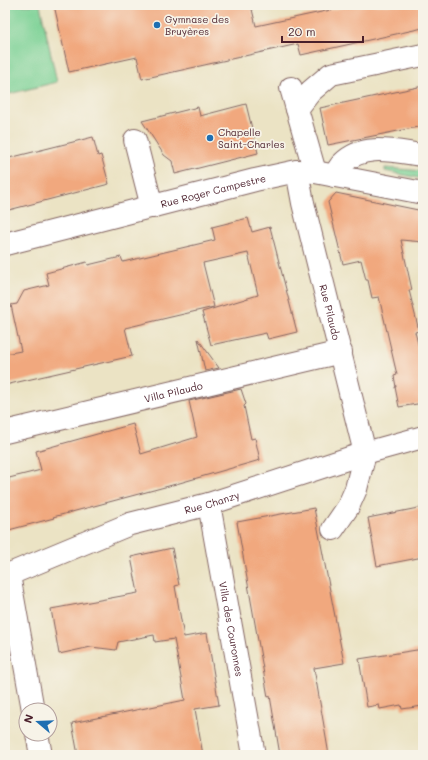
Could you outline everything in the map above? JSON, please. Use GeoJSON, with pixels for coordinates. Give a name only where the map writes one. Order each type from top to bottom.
{"type":"FeatureCollection","features":[{"type":"Feature","properties":{"kind":"street"},"geometry":{"type":"LineString","coordinates":[[297,110],[312,91],[332,74],[423,55]]}},
{"type":"Feature","properties":{"kind":"street","name":"Rue Pilaudo"},"geometry":{"type":"LineString","coordinates":[[291,88],[315,173],[303,203],[365,453]]}},
{"type":"Feature","properties":{"kind":"street"},"geometry":{"type":"LineString","coordinates":[[136,140],[152,207]]}},
{"type":"Feature","properties":{"kind":"street"},"geometry":{"type":"LineString","coordinates":[[315,173],[342,164],[350,157],[363,152],[376,150],[423,155]]}},
{"type":"Feature","properties":{"kind":"street","name":"Rue Roger Campestre"},"geometry":{"type":"LineString","coordinates":[[5,244],[255,180],[315,173],[423,193]]}},
{"type":"Feature","properties":{"kind":"street","name":"Villa Pilaudo"},"geometry":{"type":"LineString","coordinates":[[5,432],[341,352]]}},
{"type":"Feature","properties":{"kind":"street","name":"Rue Chanzy"},"geometry":{"type":"LineString","coordinates":[[7,576],[130,524],[209,504],[365,453],[423,438]]}},
{"type":"Feature","properties":{"kind":"street"},"geometry":{"type":"LineString","coordinates":[[333,528],[348,507],[356,489],[365,453]]}},
{"type":"Feature","properties":{"kind":"street","name":"Villa des Couronnes"},"geometry":{"type":"LineString","coordinates":[[209,504],[254,755]]}},
{"type":"Feature","properties":{"kind":"street"},"geometry":{"type":"LineString","coordinates":[[7,576],[31,702]]}},
{"type":"Feature","properties":{"kind":"street"},"geometry":{"type":"LineString","coordinates":[[39,742],[41,755]]}},
{"type":"Feature","properties":{"kind":"green space"},"geometry":{"type":"Polygon","coordinates":[[[5,5],[40,5],[57,82],[5,95],[5,5]]]}},
{"type":"Feature","properties":{"kind":"green space"},"geometry":{"type":"Polygon","coordinates":[[[385,168],[423,171],[423,179],[385,171],[385,168]]]}},
{"type":"Feature","properties":{"kind":"building","name":"Gymnase des Bruyères"},"geometry":{"type":"Polygon","coordinates":[[[54,5],[251,5],[256,26],[354,5],[423,5],[423,28],[301,55],[298,44],[142,79],[137,57],[69,72],[54,5]]]}},
{"type":"Feature","properties":{"kind":"building"},"geometry":{"type":"Polygon","coordinates":[[[423,86],[423,126],[328,145],[320,108],[423,86]]]}},
{"type":"Feature","properties":{"kind":"building","name":"Chapelle Saint-Charles"},"geometry":{"type":"Polygon","coordinates":[[[246,104],[258,153],[175,174],[172,161],[164,155],[142,121],[198,107],[200,116],[246,104]]]}},
{"type":"Feature","properties":{"kind":"building"},"geometry":{"type":"Polygon","coordinates":[[[93,137],[98,156],[101,155],[109,184],[5,211],[5,159],[93,137]]]}},
{"type":"Feature","properties":{"kind":"building"},"geometry":{"type":"Polygon","coordinates":[[[336,193],[423,211],[423,242],[401,240],[412,290],[409,290],[419,331],[415,332],[423,363],[423,403],[399,407],[394,376],[397,375],[379,297],[372,298],[361,260],[343,264],[328,202],[336,193]]]}},
{"type":"Feature","properties":{"kind":"building"},"geometry":{"type":"Polygon","coordinates":[[[248,218],[252,232],[270,227],[297,332],[268,339],[266,333],[211,345],[202,312],[258,295],[248,253],[203,263],[214,307],[125,328],[132,356],[5,385],[5,354],[21,351],[11,305],[17,304],[24,291],[49,285],[46,273],[87,262],[88,265],[121,257],[123,262],[215,240],[212,227],[248,218]]]}},
{"type":"Feature","properties":{"kind":"building"},"geometry":{"type":"Polygon","coordinates":[[[198,339],[219,368],[205,371],[198,339]]]}},
{"type":"Feature","properties":{"kind":"building"},"geometry":{"type":"Polygon","coordinates":[[[241,389],[246,404],[244,406],[251,439],[255,438],[260,460],[5,531],[5,484],[9,482],[9,478],[41,470],[36,451],[133,424],[141,454],[197,437],[189,401],[241,389]]]}},
{"type":"Feature","properties":{"kind":"building"},"geometry":{"type":"Polygon","coordinates":[[[423,507],[423,557],[377,566],[368,518],[423,507]]]}},
{"type":"Feature","properties":{"kind":"building"},"geometry":{"type":"Polygon","coordinates":[[[314,508],[344,663],[314,668],[329,755],[280,755],[270,696],[268,697],[237,522],[314,508]]]}},
{"type":"Feature","properties":{"kind":"building"},"geometry":{"type":"Polygon","coordinates":[[[172,548],[179,585],[175,586],[184,637],[207,633],[219,705],[195,709],[203,755],[78,755],[72,723],[185,700],[174,639],[155,642],[154,635],[118,642],[116,650],[91,647],[59,654],[51,609],[138,593],[131,557],[172,548]]]}},
{"type":"Feature","properties":{"kind":"building"},"geometry":{"type":"Polygon","coordinates":[[[423,649],[423,706],[402,709],[401,705],[380,709],[379,705],[367,707],[359,659],[423,649]]]}},
{"type":"Feature","properties":{"kind":"place","name":"Gymnase des Bruyères"},"geometry":{"type":"Point","coordinates":[157,25]}},
{"type":"Feature","properties":{"kind":"place","name":"Chapelle Saint-Charles"},"geometry":{"type":"Point","coordinates":[210,138]}}]}
